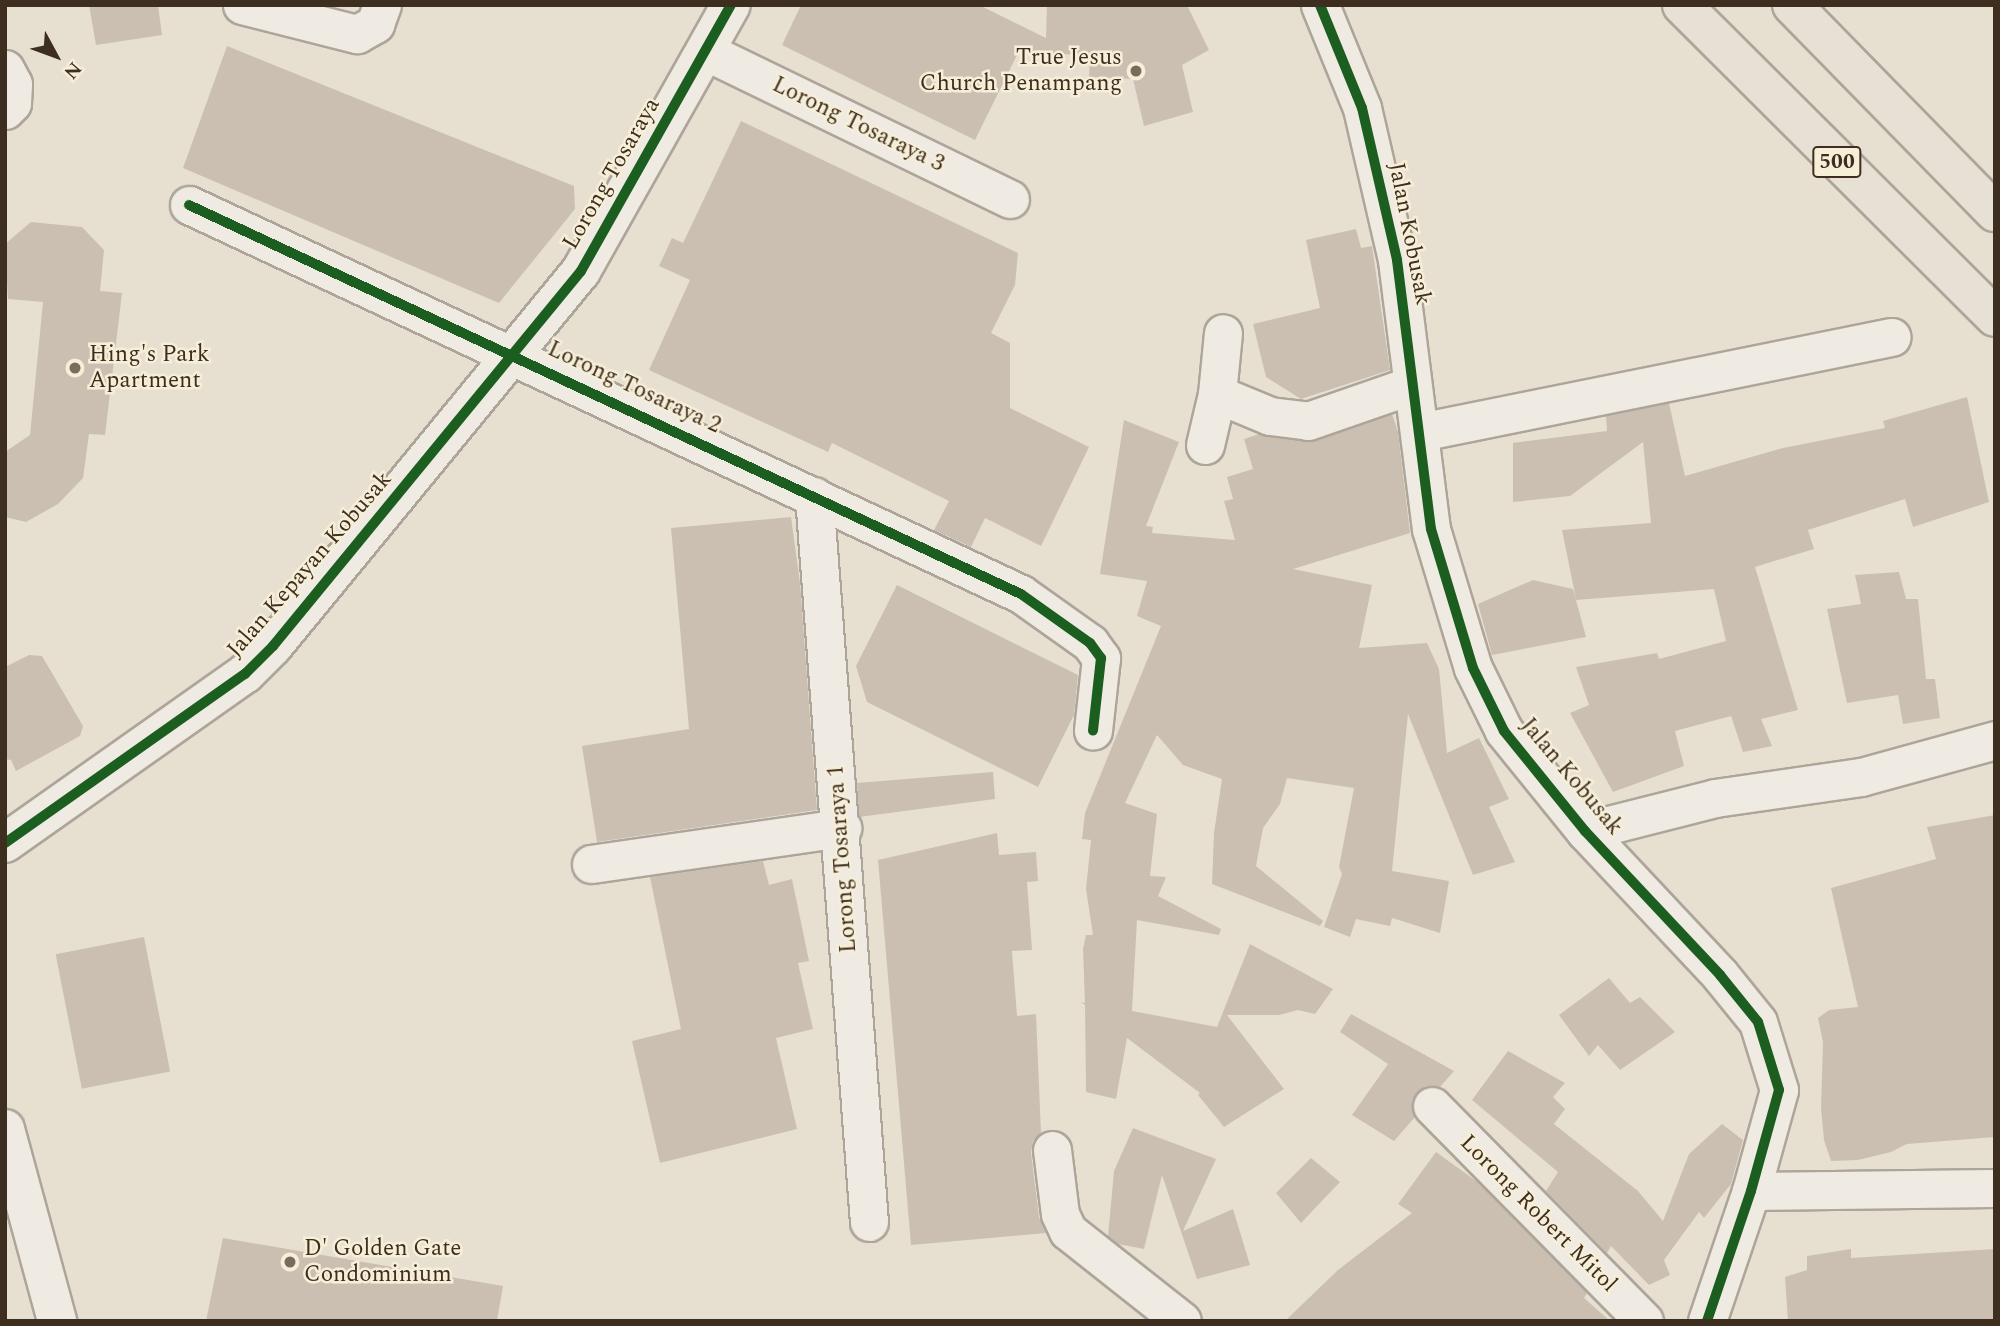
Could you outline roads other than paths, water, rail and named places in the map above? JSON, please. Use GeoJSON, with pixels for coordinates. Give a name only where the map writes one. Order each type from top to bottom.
{"type":"FeatureCollection","features":[{"type":"Feature","properties":{"kind":"main road","name":"500"},"geometry":{"type":"LineString","coordinates":[[1682,5],[1995,317]]}},
{"type":"Feature","properties":{"kind":"main road"},"geometry":{"type":"LineString","coordinates":[[1792,5],[1995,212]]}},
{"type":"Feature","properties":{"kind":"street"},"geometry":{"type":"LineString","coordinates":[[242,5],[357,34],[375,24],[382,5]]}},
{"type":"Feature","properties":{"kind":"street","name":"Lorong Tosaraya"},"geometry":{"type":"LineString","coordinates":[[515,355],[581,271],[731,5]]}},
{"type":"Feature","properties":{"kind":"street","name":"Jalan Kobusak"},"geometry":{"type":"LineString","coordinates":[[1320,5],[1362,108],[1398,260],[1431,529],[1472,668],[1504,731],[1585,831],[1720,975],[1758,1022],[1779,1090],[1751,1191],[1707,1321]]}},
{"type":"Feature","properties":{"kind":"street","name":"Lorong Tosaraya 3"},"geometry":{"type":"LineString","coordinates":[[705,51],[1010,199]]}},
{"type":"Feature","properties":{"kind":"street"},"geometry":{"type":"LineString","coordinates":[[5,69],[13,84],[12,103],[5,110]]}},
{"type":"Feature","properties":{"kind":"street","name":"Lorong Tosaraya 2"},"geometry":{"type":"LineString","coordinates":[[189,205],[515,355],[1021,594],[1090,643],[1101,658],[1093,732]]}},
{"type":"Feature","properties":{"kind":"street"},"geometry":{"type":"LineString","coordinates":[[1205,445],[1217,394],[1223,333]]}},
{"type":"Feature","properties":{"kind":"street"},"geometry":{"type":"LineString","coordinates":[[1420,432],[1892,337]]}},
{"type":"Feature","properties":{"kind":"street","name":"Jalan Kepayan Kobusak"},"geometry":{"type":"LineString","coordinates":[[5,844],[246,674],[274,646],[515,355]]}},
{"type":"Feature","properties":{"kind":"street"},"geometry":{"type":"LineString","coordinates":[[1217,394],[1270,416],[1308,421],[1412,385]]}},
{"type":"Feature","properties":{"kind":"street","name":"Lorong Tosaraya 1"},"geometry":{"type":"LineString","coordinates":[[814,496],[842,828],[869,1222]]}},
{"type":"Feature","properties":{"kind":"street"},"geometry":{"type":"LineString","coordinates":[[1585,831],[1716,798],[1861,776],[1995,740]]}},
{"type":"Feature","properties":{"kind":"street"},"geometry":{"type":"LineString","coordinates":[[592,864],[842,828]]}},
{"type":"Feature","properties":{"kind":"street","name":"Lorong Robert Mitol"},"geometry":{"type":"LineString","coordinates":[[1432,1106],[1644,1321]]}},
{"type":"Feature","properties":{"kind":"street"},"geometry":{"type":"LineString","coordinates":[[1052,1150],[1060,1214],[1068,1231],[1182,1321]]}},
{"type":"Feature","properties":{"kind":"street"},"geometry":{"type":"LineString","coordinates":[[8,1154],[57,1321]]}},
{"type":"Feature","properties":{"kind":"street"},"geometry":{"type":"LineString","coordinates":[[1751,1191],[1995,1188]]}},
{"type":"Feature","properties":{"kind":"place","name":"True Jesus Church Penampang"},"geometry":{"type":"Point","coordinates":[1136,71]}},
{"type":"Feature","properties":{"kind":"place","name":"Hing's Park Apartment"},"geometry":{"type":"Point","coordinates":[75,368]}},
{"type":"Feature","properties":{"kind":"place","name":"D' Golden Gate Condominium"},"geometry":{"type":"Point","coordinates":[290,1262]}}]}
